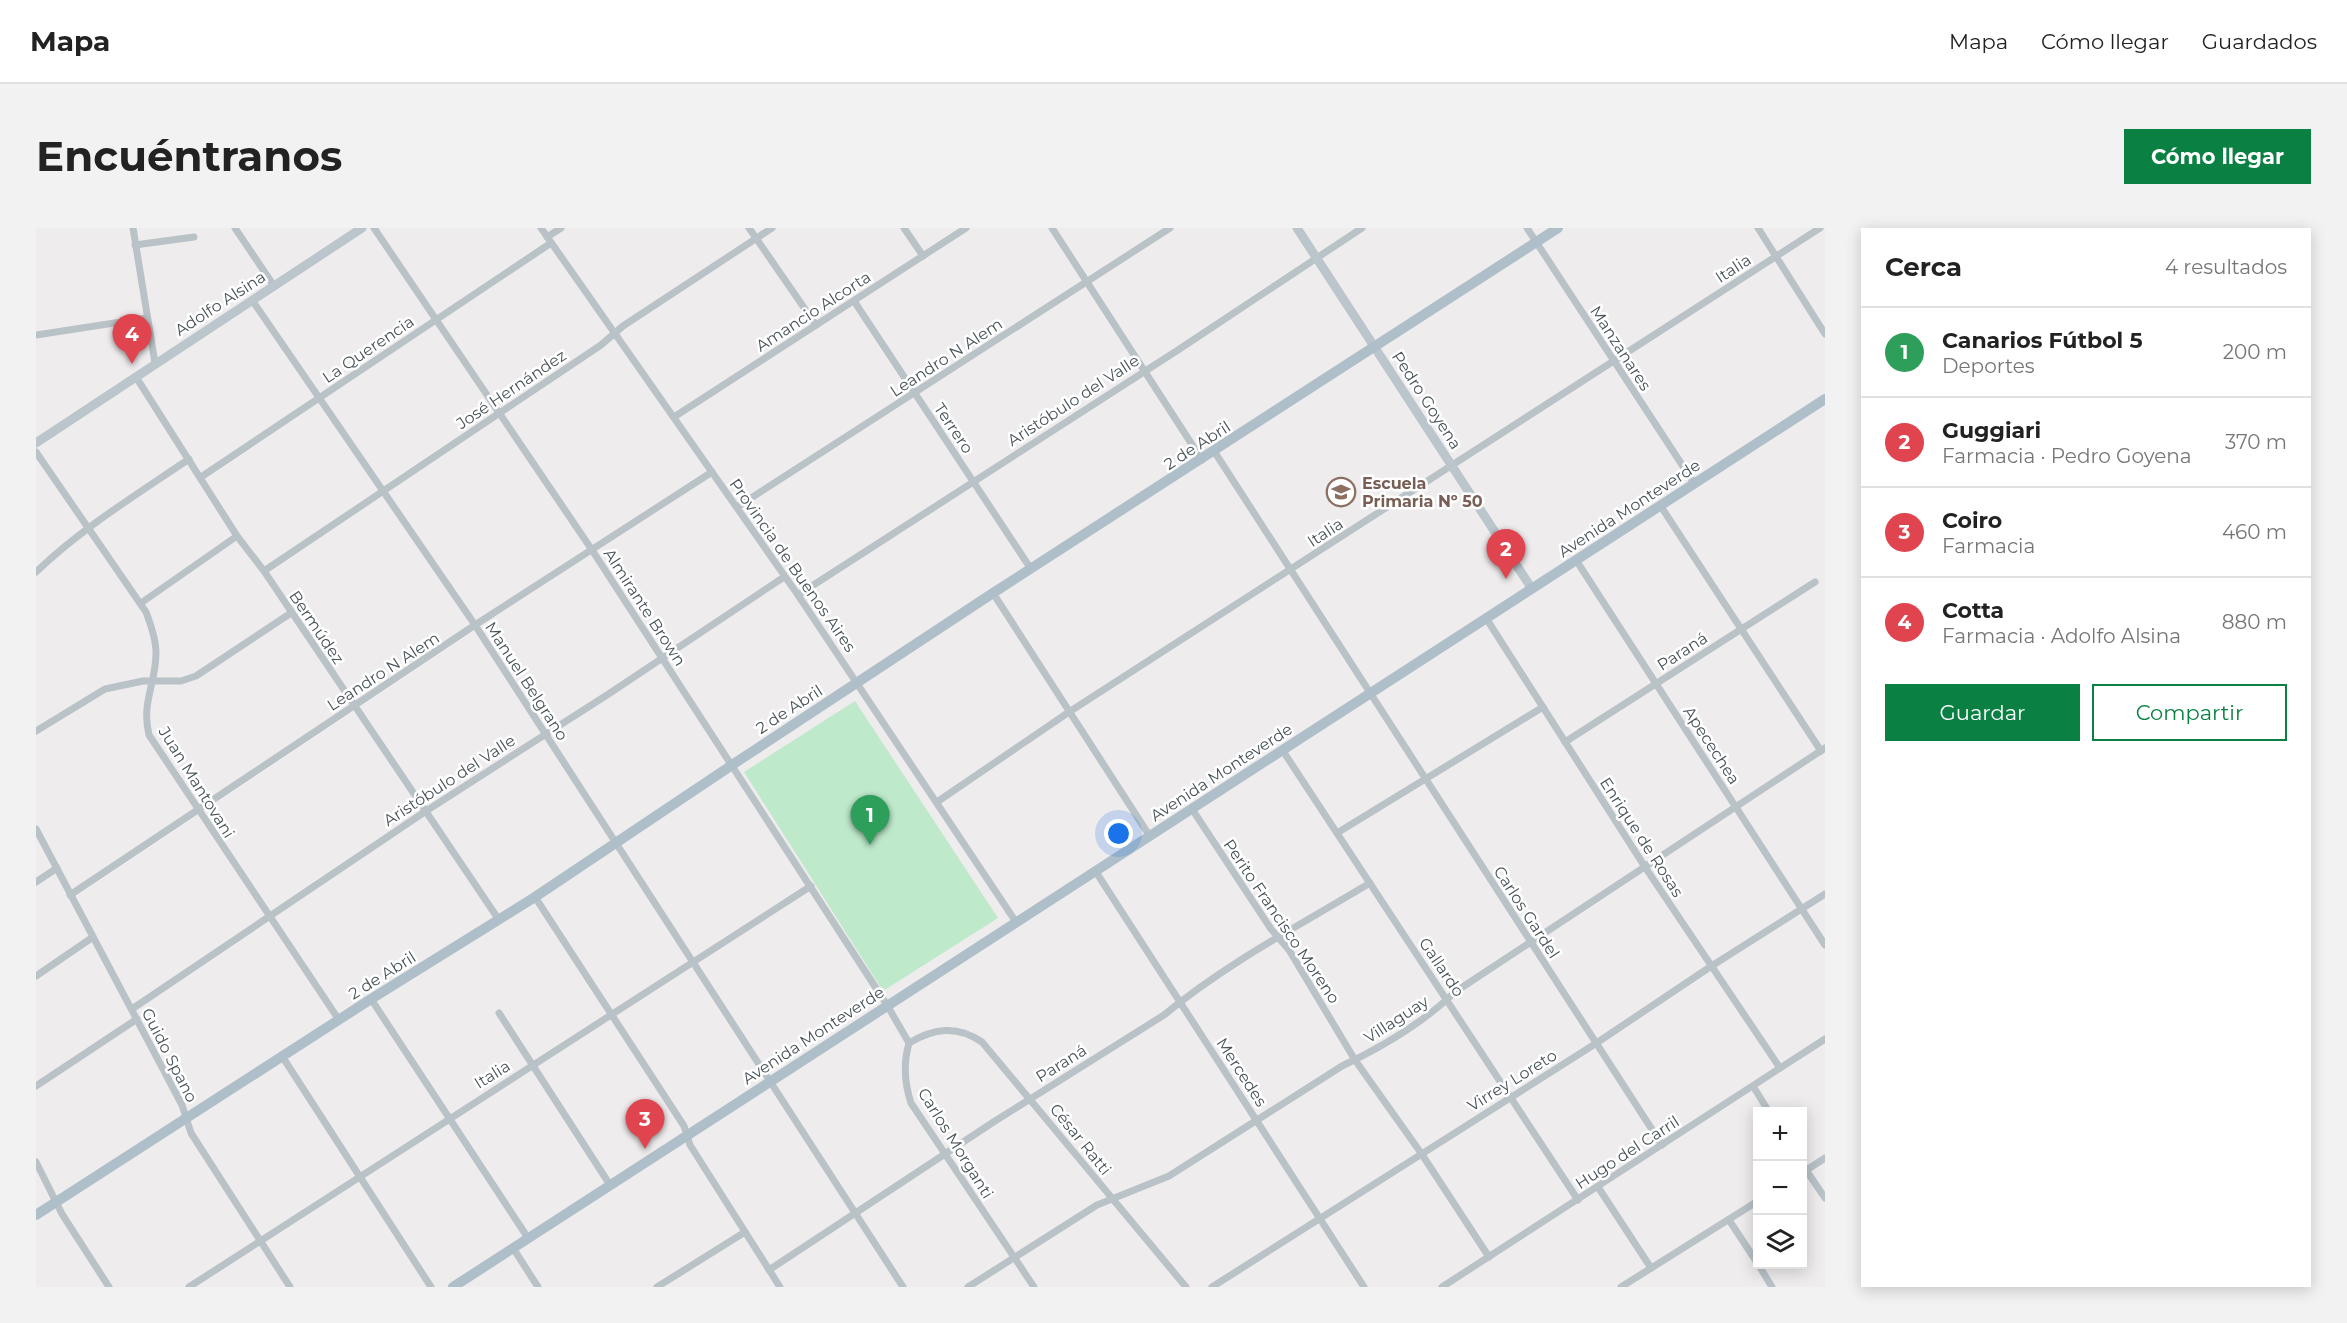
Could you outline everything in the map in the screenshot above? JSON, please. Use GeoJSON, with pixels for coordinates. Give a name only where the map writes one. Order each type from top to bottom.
{"type":"FeatureCollection","features":[{"type":"Feature","properties":{"kind":"main road","name":"2 de Abril"},"geometry":{"type":"LineString","coordinates":[[36,1215],[371,999],[535,897],[993,593],[1203,460],[1558,228]]}},
{"type":"Feature","properties":{"kind":"main road","name":"Avenida Monteverde"},"geometry":{"type":"LineString","coordinates":[[453,1287],[1825,399]]}},
{"type":"Feature","properties":{"kind":"street"},"geometry":{"type":"LineString","coordinates":[[133,228],[155,363]]}},
{"type":"Feature","properties":{"kind":"street"},"geometry":{"type":"LineString","coordinates":[[235,228],[274,286]]}},
{"type":"Feature","properties":{"kind":"street","name":"Adolfo Alsina"},"geometry":{"type":"LineString","coordinates":[[36,443],[362,228]]}},
{"type":"Feature","properties":{"kind":"street","name":"Almirante Brown"},"geometry":{"type":"LineString","coordinates":[[374,228],[592,550],[886,1005]]}},
{"type":"Feature","properties":{"kind":"street","name":"Provincia de Buenos Aires"},"geometry":{"type":"LineString","coordinates":[[541,228],[798,595],[1016,922]]}},
{"type":"Feature","properties":{"kind":"street","name":"La Querencia"},"geometry":{"type":"LineString","coordinates":[[201,477],[435,319],[549,240],[561,228]]}},
{"type":"Feature","properties":{"kind":"street"},"geometry":{"type":"LineString","coordinates":[[749,228],[816,325]]}},
{"type":"Feature","properties":{"kind":"street","name":"José Hernández"},"geometry":{"type":"LineString","coordinates":[[264,571],[772,228]]}},
{"type":"Feature","properties":{"kind":"street"},"geometry":{"type":"LineString","coordinates":[[904,228],[922,256]]}},
{"type":"Feature","properties":{"kind":"street","name":"Amancio Alcorta"},"geometry":{"type":"LineString","coordinates":[[674,417],[966,228]]}},
{"type":"Feature","properties":{"kind":"street"},"geometry":{"type":"LineString","coordinates":[[1052,228],[1203,460]]}},
{"type":"Feature","properties":{"kind":"street","name":"Leandro N Alem"},"geometry":{"type":"LineString","coordinates":[[736,507],[1170,228]]}},
{"type":"Feature","properties":{"kind":"street","name":"Pedro Goyena"},"geometry":{"type":"LineString","coordinates":[[1297,228],[1532,589]]}},
{"type":"Feature","properties":{"kind":"street","name":"Aristóbulo del Valle"},"geometry":{"type":"LineString","coordinates":[[798,595],[1362,228]]}},
{"type":"Feature","properties":{"kind":"street","name":"Manzanares"},"geometry":{"type":"LineString","coordinates":[[1527,228],[1694,483]]}},
{"type":"Feature","properties":{"kind":"street"},"geometry":{"type":"LineString","coordinates":[[1758,228],[1825,334]]}},
{"type":"Feature","properties":{"kind":"street","name":"Italia"},"geometry":{"type":"LineString","coordinates":[[937,802],[1069,712],[1820,228]]}},
{"type":"Feature","properties":{"kind":"street"},"geometry":{"type":"LineString","coordinates":[[135,245],[194,237]]}},
{"type":"Feature","properties":{"kind":"street","name":"Manuel Belgrano"},"geometry":{"type":"LineString","coordinates":[[252,300],[476,625],[903,1287]]}},
{"type":"Feature","properties":{"kind":"street","name":"Terrero"},"geometry":{"type":"LineString","coordinates":[[854,301],[1031,569]]}},
{"type":"Feature","properties":{"kind":"street"},"geometry":{"type":"LineString","coordinates":[[36,335],[147,318]]}},
{"type":"Feature","properties":{"kind":"street","name":"Bermúdez"},"geometry":{"type":"LineString","coordinates":[[136,377],[237,536],[264,571],[499,920]]}},
{"type":"Feature","properties":{"kind":"street","name":"Juan Mantovani"},"geometry":{"type":"LineString","coordinates":[[36,452],[141,603],[150,621],[155,643],[155,660],[146,716],[149,735],[339,1020]]}},
{"type":"Feature","properties":{"kind":"street","name":"Carlos Gardel"},"geometry":{"type":"LineString","coordinates":[[1214,452],[1662,1145]]}},
{"type":"Feature","properties":{"kind":"street"},"geometry":{"type":"LineString","coordinates":[[36,572],[67,542],[189,459]]}},
{"type":"Feature","properties":{"kind":"street","name":"Leandro N Alem"},"geometry":{"type":"LineString","coordinates":[[70,895],[476,625],[712,472]]}},
{"type":"Feature","properties":{"kind":"street"},"geometry":{"type":"LineString","coordinates":[[1660,505],[1740,629],[1823,749]]}},
{"type":"Feature","properties":{"kind":"street"},"geometry":{"type":"LineString","coordinates":[[141,603],[237,536]]}},
{"type":"Feature","properties":{"kind":"street","name":"Apecechea"},"geometry":{"type":"LineString","coordinates":[[1576,561],[1825,945]]}},
{"type":"Feature","properties":{"kind":"street","name":"Aristóbulo del Valle"},"geometry":{"type":"LineString","coordinates":[[132,1009],[426,810],[662,659],[784,577]]}},
{"type":"Feature","properties":{"kind":"street","name":"Paraná"},"geometry":{"type":"LineString","coordinates":[[1565,742],[1815,582]]}},
{"type":"Feature","properties":{"kind":"street"},"geometry":{"type":"LineString","coordinates":[[993,593],[1149,835]]}},
{"type":"Feature","properties":{"kind":"street"},"geometry":{"type":"LineString","coordinates":[[36,731],[105,688],[151,681],[181,681],[203,673],[291,613]]}},
{"type":"Feature","properties":{"kind":"street","name":"Enrique de Rosas"},"geometry":{"type":"LineString","coordinates":[[1486,618],[1645,867],[1780,1068]]}},
{"type":"Feature","properties":{"kind":"street"},"geometry":{"type":"LineString","coordinates":[[1337,833],[1543,707]]}},
{"type":"Feature","properties":{"kind":"street","name":"Villaguay"},"geometry":{"type":"LineString","coordinates":[[968,1287],[1112,1197],[1169,1176],[1342,1066],[1366,1055],[1439,1008],[1448,999],[1531,941],[1823,749]]}},
{"type":"Feature","properties":{"kind":"street","name":"Gallardo"},"geometry":{"type":"LineString","coordinates":[[1283,751],[1578,1200]]}},
{"type":"Feature","properties":{"kind":"street","name":"Perito Francisco Moreno"},"geometry":{"type":"LineString","coordinates":[[1192,809],[1288,950],[1355,1060],[1421,1153],[1489,1257]]}},
{"type":"Feature","properties":{"kind":"street","name":"Guido Spano"},"geometry":{"type":"LineString","coordinates":[[36,829],[182,1105],[191,1133],[290,1287]]}},
{"type":"Feature","properties":{"kind":"street"},"geometry":{"type":"LineString","coordinates":[[36,882],[57,868]]}},
{"type":"Feature","properties":{"kind":"street","name":"Mercedes"},"geometry":{"type":"LineString","coordinates":[[1096,872],[1364,1287]]}},
{"type":"Feature","properties":{"kind":"street","name":"Paraná"},"geometry":{"type":"LineString","coordinates":[[769,1270],[1031,1098],[1164,1015],[1268,943],[1370,883]]}},
{"type":"Feature","properties":{"kind":"street","name":"Italia"},"geometry":{"type":"LineString","coordinates":[[189,1287],[691,961],[811,886]]}},
{"type":"Feature","properties":{"kind":"street","name":"Virrey Loreto"},"geometry":{"type":"LineString","coordinates":[[1212,1287],[1595,1044],[1710,966],[1825,894]]}},
{"type":"Feature","properties":{"kind":"street"},"geometry":{"type":"LineString","coordinates":[[535,897],[684,1126],[687,1136],[744,1232],[780,1287]]}},
{"type":"Feature","properties":{"kind":"street"},"geometry":{"type":"LineString","coordinates":[[36,976],[93,937]]}},
{"type":"Feature","properties":{"kind":"street"},"geometry":{"type":"LineString","coordinates":[[371,999],[528,1238]]}},
{"type":"Feature","properties":{"kind":"street"},"geometry":{"type":"LineString","coordinates":[[886,1005],[909,1043]]}},
{"type":"Feature","properties":{"kind":"street"},"geometry":{"type":"LineString","coordinates":[[499,1013],[610,1185]]}},
{"type":"Feature","properties":{"kind":"street"},"geometry":{"type":"LineString","coordinates":[[36,1086],[137,1019]]}},
{"type":"Feature","properties":{"kind":"street","name":"César Ratti"},"geometry":{"type":"LineString","coordinates":[[909,1043],[924,1034],[942,1029],[959,1030],[982,1042],[1031,1098],[1186,1287]]}},
{"type":"Feature","properties":{"kind":"street","name":"Hugo del Carril"},"geometry":{"type":"LineString","coordinates":[[1442,1287],[1825,1039]]}},
{"type":"Feature","properties":{"kind":"street","name":"Carlos Morganti"},"geometry":{"type":"LineString","coordinates":[[909,1043],[904,1072],[911,1103],[1034,1287]]}},
{"type":"Feature","properties":{"kind":"street"},"geometry":{"type":"LineString","coordinates":[[282,1056],[431,1287]]}},
{"type":"Feature","properties":{"kind":"street"},"geometry":{"type":"LineString","coordinates":[[1753,1086],[1766,1107]]}},
{"type":"Feature","properties":{"kind":"street"},"geometry":{"type":"LineString","coordinates":[[1807,1167],[1825,1158]]}},
{"type":"Feature","properties":{"kind":"street"},"geometry":{"type":"LineString","coordinates":[[36,1162],[56,1202],[109,1287]]}},
{"type":"Feature","properties":{"kind":"street"},"geometry":{"type":"LineString","coordinates":[[1807,1172],[1825,1198]]}},
{"type":"Feature","properties":{"kind":"street"},"geometry":{"type":"LineString","coordinates":[[1598,1188],[1651,1268]]}},
{"type":"Feature","properties":{"kind":"street"},"geometry":{"type":"LineString","coordinates":[[1621,1287],[1753,1205]]}},
{"type":"Feature","properties":{"kind":"street"},"geometry":{"type":"LineString","coordinates":[[1729,1220],[1753,1256]]}},
{"type":"Feature","properties":{"kind":"street"},"geometry":{"type":"LineString","coordinates":[[657,1287],[744,1232]]}},
{"type":"Feature","properties":{"kind":"street"},"geometry":{"type":"LineString","coordinates":[[513,1248],[538,1287]]}},
{"type":"Feature","properties":{"kind":"street"},"geometry":{"type":"LineString","coordinates":[[1761,1269],[1772,1287]]}},
{"type":"Feature","properties":{"kind":"green space"},"geometry":{"type":"Polygon","coordinates":[[[855,701],[998,918],[883,991],[744,772],[855,701]]]}},
{"type":"Feature","properties":{"kind":"place","name":"Cotta"},"geometry":{"type":"Point","coordinates":[132,364]}},
{"type":"Feature","properties":{"kind":"place","name":"Escuela Primaria Nº 50"},"geometry":{"type":"Point","coordinates":[1341,492]}},
{"type":"Feature","properties":{"kind":"place","name":"Guggiari"},"geometry":{"type":"Point","coordinates":[1506,579]}},
{"type":"Feature","properties":{"kind":"place","name":"Canarios Fútbol 5"},"geometry":{"type":"Point","coordinates":[870,845]}},
{"type":"Feature","properties":{"kind":"place","name":"Coiro"},"geometry":{"type":"Point","coordinates":[645,1149]}}]}
